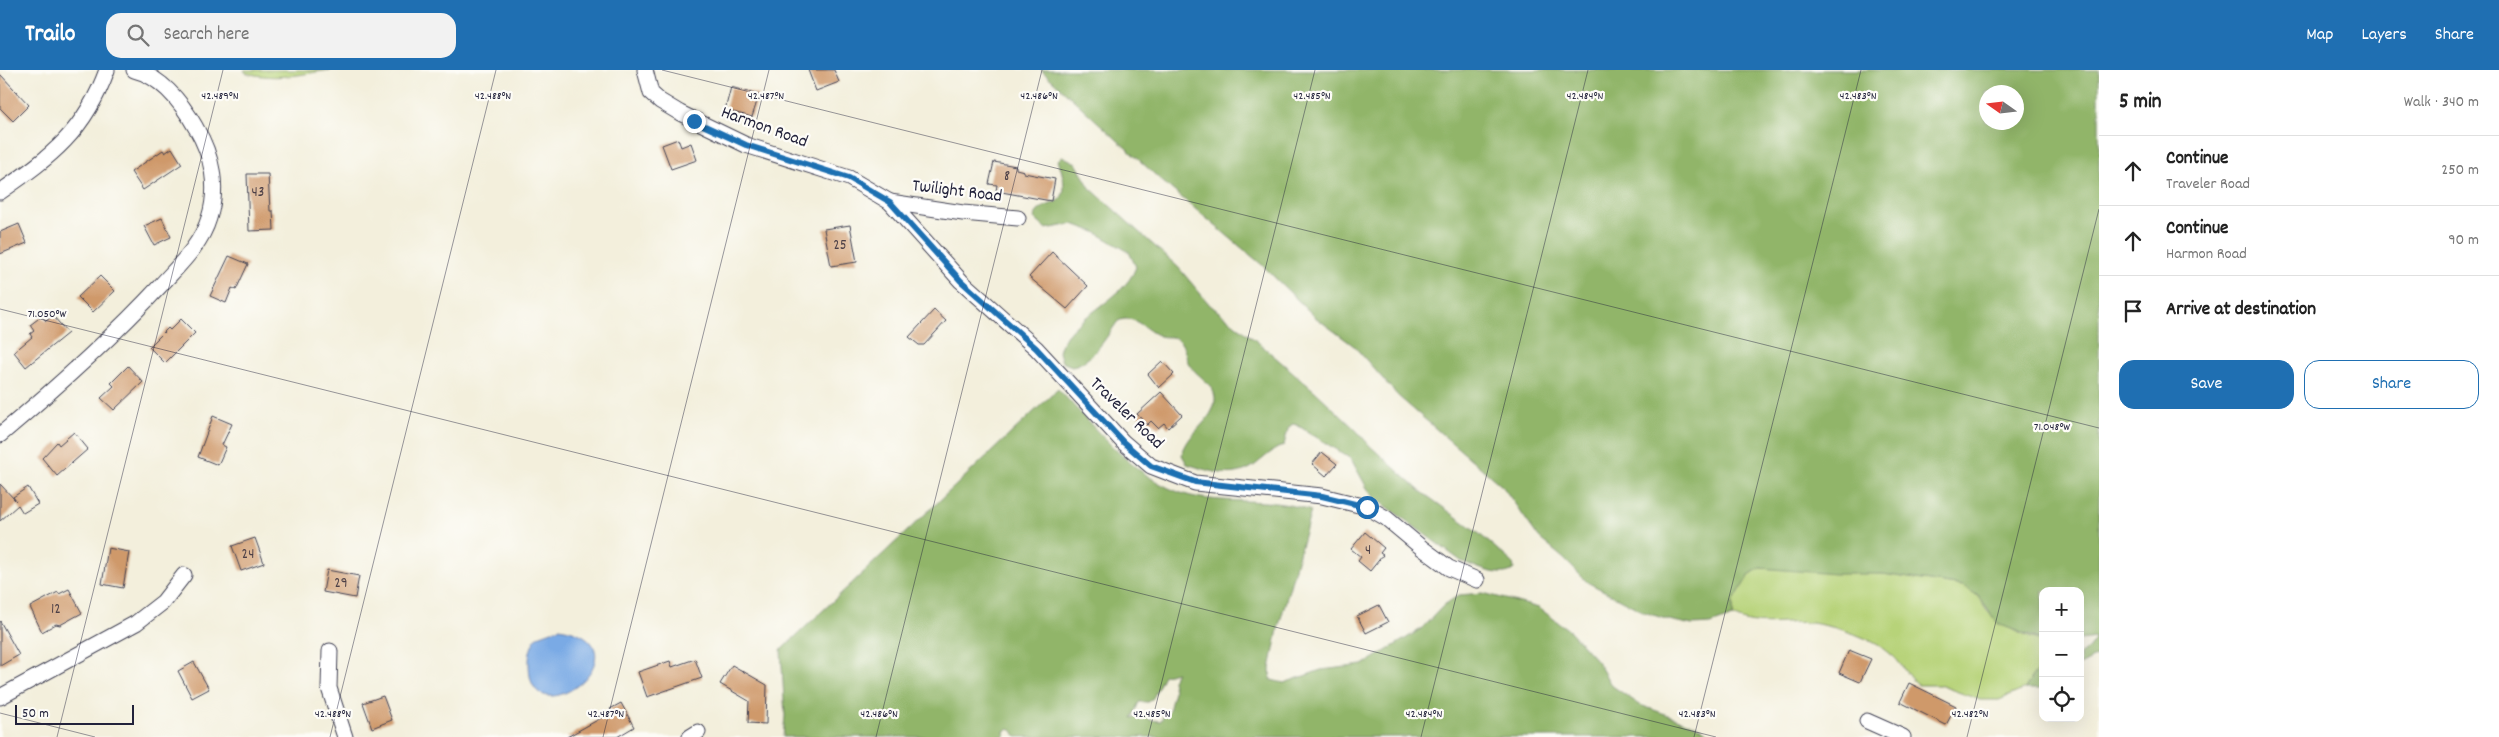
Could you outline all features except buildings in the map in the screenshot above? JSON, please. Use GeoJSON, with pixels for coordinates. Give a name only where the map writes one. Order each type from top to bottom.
{"type":"FeatureCollection","features":[{"type":"Feature","properties":{"kind":"street"},"geometry":{"type":"LineString","coordinates":[[0,192],[48,157],[75,130],[90,110],[107,70]]}},
{"type":"Feature","properties":{"kind":"street"},"geometry":{"type":"LineString","coordinates":[[0,435],[90,356],[145,303],[186,258],[202,236],[210,218],[214,194],[214,178],[206,147],[192,120],[162,84],[153,77],[134,70]]}},
{"type":"Feature","properties":{"kind":"street","name":"Harmon Road"},"geometry":{"type":"LineString","coordinates":[[644,70],[651,93],[660,102],[680,114],[746,145],[849,178],[890,202]]}},
{"type":"Feature","properties":{"kind":"street","name":"Twilight Road"},"geometry":{"type":"LineString","coordinates":[[890,202],[963,213],[1018,218]]}},
{"type":"Feature","properties":{"kind":"street","name":"Traveler Road"},"geometry":{"type":"LineString","coordinates":[[890,202],[961,281],[1036,348],[1123,442],[1151,466],[1181,479],[1204,484],[1322,496],[1367,507],[1386,518],[1449,568],[1477,580]]}},
{"type":"Feature","properties":{"kind":"street"},"geometry":{"type":"LineString","coordinates":[[0,697],[136,623],[163,602],[184,575]]}},
{"type":"Feature","properties":{"kind":"street"},"geometry":{"type":"LineString","coordinates":[[330,651],[328,688],[345,737]]}},
{"type":"Feature","properties":{"kind":"street"},"geometry":{"type":"LineString","coordinates":[[1867,721],[1903,737]]}},
{"type":"Feature","properties":{"kind":"green space"},"geometry":{"type":"Polygon","coordinates":[[[244,70],[331,70],[279,77],[246,73],[244,70]]]}},
{"type":"Feature","properties":{"kind":"green space"},"geometry":{"type":"Polygon","coordinates":[[[1041,70],[2099,70],[2099,655],[2084,663],[2084,652],[2096,638],[2084,640],[2084,587],[2039,587],[2039,639],[1998,624],[1978,596],[1963,586],[1883,574],[1835,574],[1760,568],[1749,575],[1733,602],[1733,616],[1711,624],[1692,625],[1644,612],[1587,582],[1539,538],[1503,487],[1398,396],[1354,346],[1315,317],[1261,264],[1163,182],[1041,70]]]}},
{"type":"Feature","properties":{"kind":"green space"},"geometry":{"type":"Polygon","coordinates":[[[1062,156],[1076,163],[1090,188],[1178,267],[1210,305],[1259,343],[1317,393],[1370,446],[1419,490],[1476,531],[1513,563],[1514,569],[1509,572],[1495,573],[1461,561],[1374,497],[1351,459],[1297,425],[1292,424],[1288,429],[1284,445],[1247,470],[1230,474],[1187,464],[1182,455],[1185,447],[1210,414],[1214,407],[1215,395],[1210,386],[1189,364],[1183,346],[1176,338],[1160,336],[1135,321],[1124,319],[1118,321],[1098,348],[1086,360],[1072,366],[1062,362],[1059,352],[1063,340],[1083,320],[1119,291],[1129,280],[1136,267],[1129,252],[1095,232],[1073,224],[1046,229],[1034,218],[1038,211],[1061,197],[1064,190],[1058,160],[1062,156]]]}},
{"type":"Feature","properties":{"kind":"green space"},"geometry":{"type":"Polygon","coordinates":[[[1058,389],[1122,456],[1159,483],[1179,492],[1201,498],[1270,502],[1311,511],[1278,629],[1270,669],[1271,680],[1284,683],[1321,670],[1363,665],[1421,629],[1444,605],[1459,595],[1483,593],[1539,608],[1570,631],[1597,661],[1611,685],[1640,705],[1696,725],[1715,737],[1017,737],[1013,731],[1008,729],[1004,731],[1005,737],[783,737],[785,716],[781,650],[1058,389]],[[1177,672],[1164,675],[1153,698],[1149,702],[1139,702],[1132,718],[1144,714],[1150,720],[1161,721],[1164,714],[1169,711],[1174,691],[1172,680],[1177,672]]]}},
{"type":"Feature","properties":{"kind":"green space"},"geometry":{"type":"Polygon","coordinates":[[[1760,568],[1883,574],[1963,586],[1974,592],[1986,610],[2002,623],[2022,634],[2039,640],[2039,670],[2032,676],[2025,689],[1999,700],[1980,700],[1939,685],[1918,685],[1885,650],[1855,634],[1812,623],[1762,624],[1752,623],[1733,616],[1733,602],[1749,575],[1760,568]]]}},
{"type":"Feature","properties":{"kind":"green space"},"geometry":{"type":"Polygon","coordinates":[[[2039,670],[2039,689],[2025,689],[2032,676],[2039,670]]]}},
{"type":"Feature","properties":{"kind":"water"},"geometry":{"type":"Polygon","coordinates":[[[560,628],[585,637],[595,651],[593,666],[583,680],[568,691],[552,696],[538,692],[530,676],[530,655],[532,645],[538,636],[560,628]]]}},
{"type":"Feature","properties":{"kind":"route"},"geometry":{"type":"LineString","coordinates":[[694,121],[746,145],[849,178],[871,189],[890,202],[910,222],[961,281],[1036,348],[1123,442],[1151,466],[1181,479],[1213,486],[1322,496],[1367,507]]}}]}
